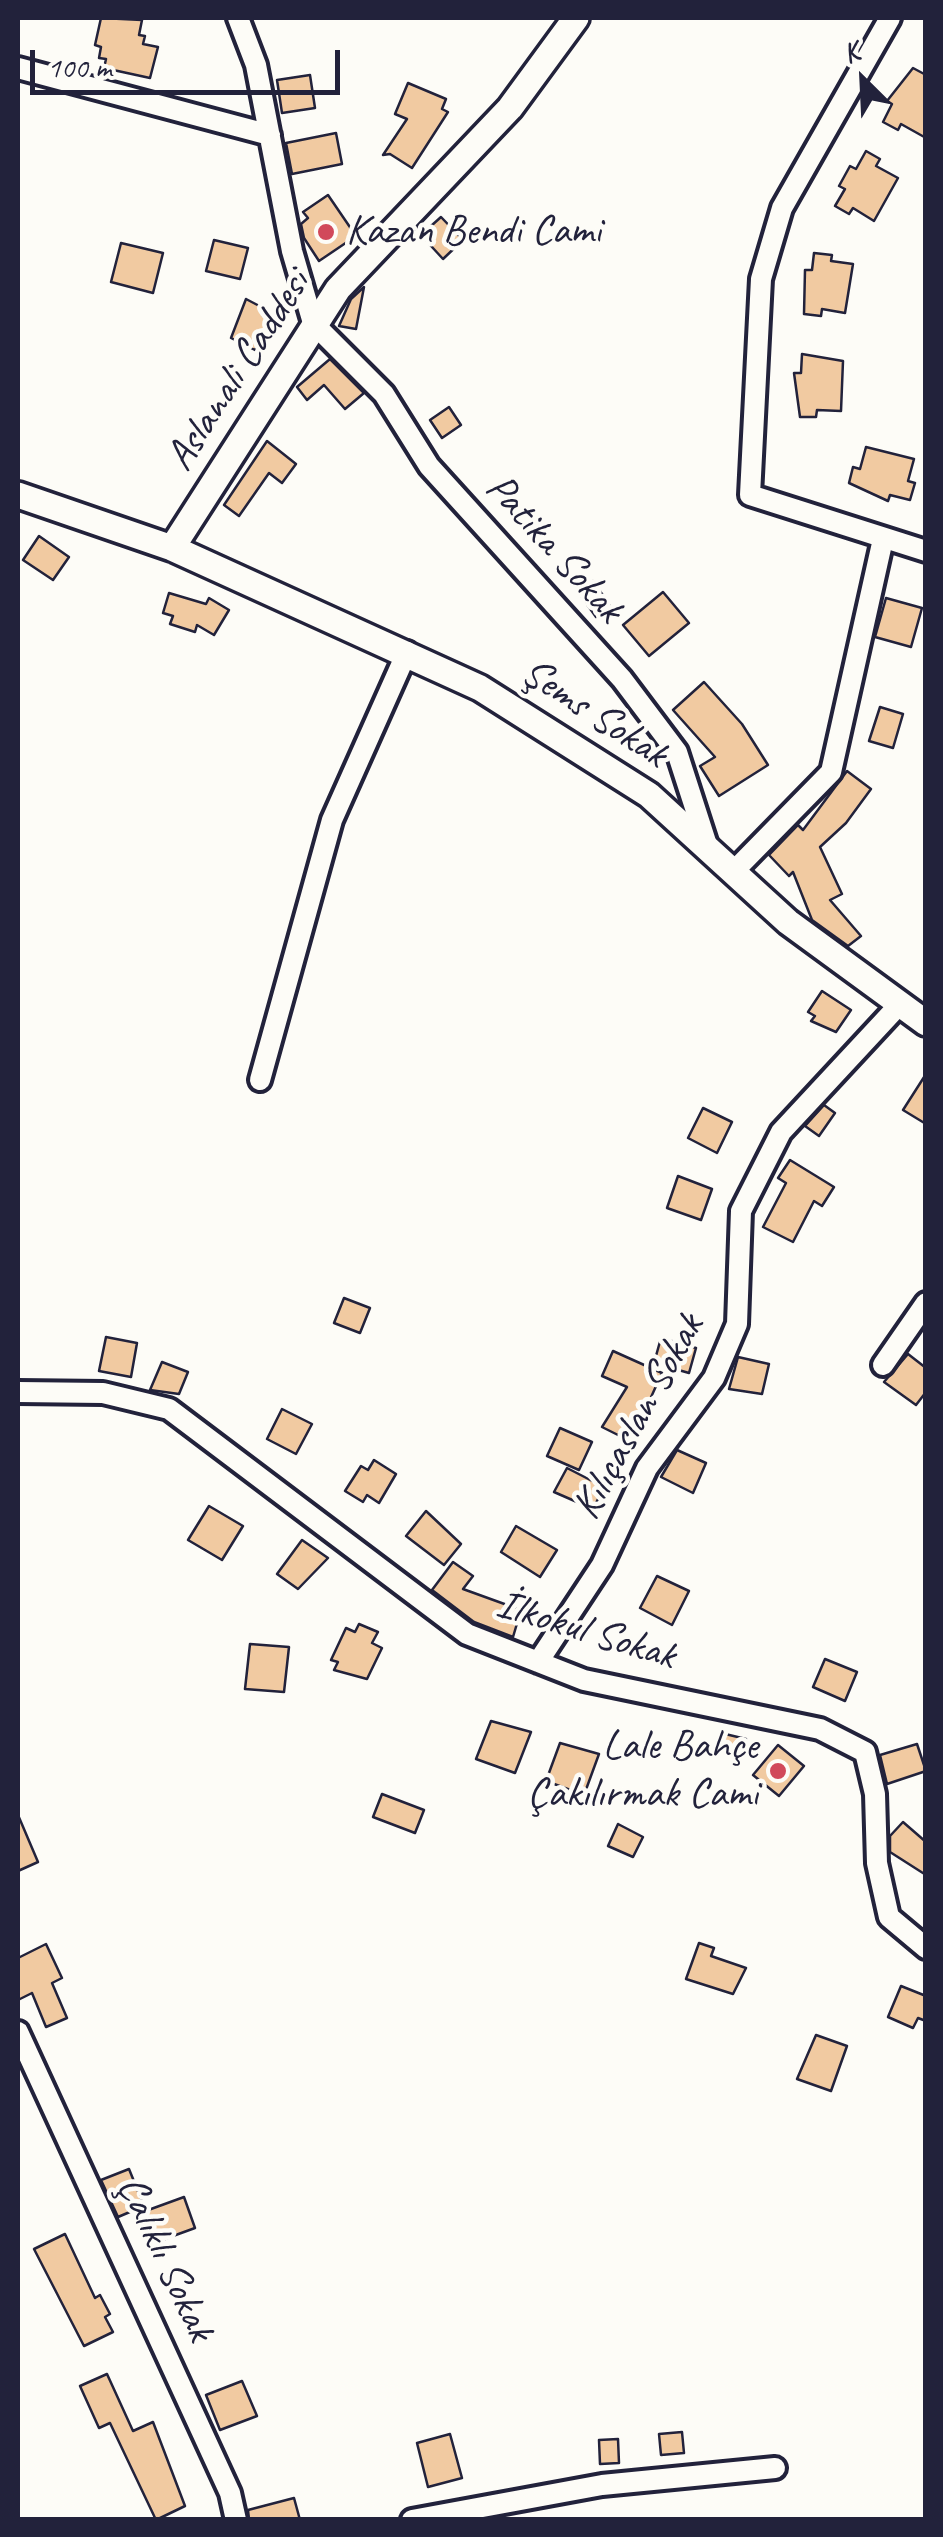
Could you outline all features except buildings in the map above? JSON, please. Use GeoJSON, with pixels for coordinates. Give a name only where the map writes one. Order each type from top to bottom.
{"type":"FeatureCollection","features":[{"type":"Feature","properties":{"kind":"street"},"geometry":{"type":"LineString","coordinates":[[238,18],[256,65],[312,324]]}},
{"type":"Feature","properties":{"kind":"street","name":"Aslanali Caddesi"},"geometry":{"type":"LineString","coordinates":[[172,548],[312,324],[372,250],[510,108],[576,18]]}},
{"type":"Feature","properties":{"kind":"street"},"geometry":{"type":"LineString","coordinates":[[890,18],[782,208],[761,279],[750,494],[882,540],[926,550]]}},
{"type":"Feature","properties":{"kind":"street"},"geometry":{"type":"LineString","coordinates":[[18,68],[270,135]]}},
{"type":"Feature","properties":{"kind":"street","name":"Patika Sokak"},"geometry":{"type":"LineString","coordinates":[[312,324],[384,394],[429,466],[622,679],[677,752],[707,845]]}},
{"type":"Feature","properties":{"kind":"street","name":"Şems Sokak"},"geometry":{"type":"LineString","coordinates":[[18,495],[172,548],[407,652],[539,723],[649,795],[788,922],[926,1022]]}},
{"type":"Feature","properties":{"kind":"street"},"geometry":{"type":"LineString","coordinates":[[735,870],[831,772],[882,540]]}},
{"type":"Feature","properties":{"kind":"street"},"geometry":{"type":"LineString","coordinates":[[260,1080],[332,820],[407,652]]}},
{"type":"Feature","properties":{"kind":"street","name":"Kılıçaslan Sokak"},"geometry":{"type":"LineString","coordinates":[[538,1662],[602,1564],[646,1468],[714,1378],[737,1324],[741,1211],[780,1132],[900,1005]]}},
{"type":"Feature","properties":{"kind":"street"},"geometry":{"type":"LineString","coordinates":[[884,1365],[926,1303]]}},
{"type":"Feature","properties":{"kind":"street","name":"İlkokul Sokak"},"geometry":{"type":"LineString","coordinates":[[18,1392],[104,1393],[170,1409],[467,1634],[584,1680],[820,1729],[865,1752],[875,1794],[877,1864],[890,1917],[926,1948]]}},
{"type":"Feature","properties":{"kind":"street","name":"Çalıklı Sokak"},"geometry":{"type":"LineString","coordinates":[[18,2032],[230,2493],[236,2520]]}},
{"type":"Feature","properties":{"kind":"street"},"geometry":{"type":"LineString","coordinates":[[412,2520],[602,2484],[776,2468]]}},
{"type":"Feature","properties":{"kind":"place","name":"Kazan Bendi Cami"},"geometry":{"type":"Point","coordinates":[326,232]}},
{"type":"Feature","properties":{"kind":"place","name":"Lale Bahçe Çakılırmak Cami"},"geometry":{"type":"Point","coordinates":[778,1771]}}]}
